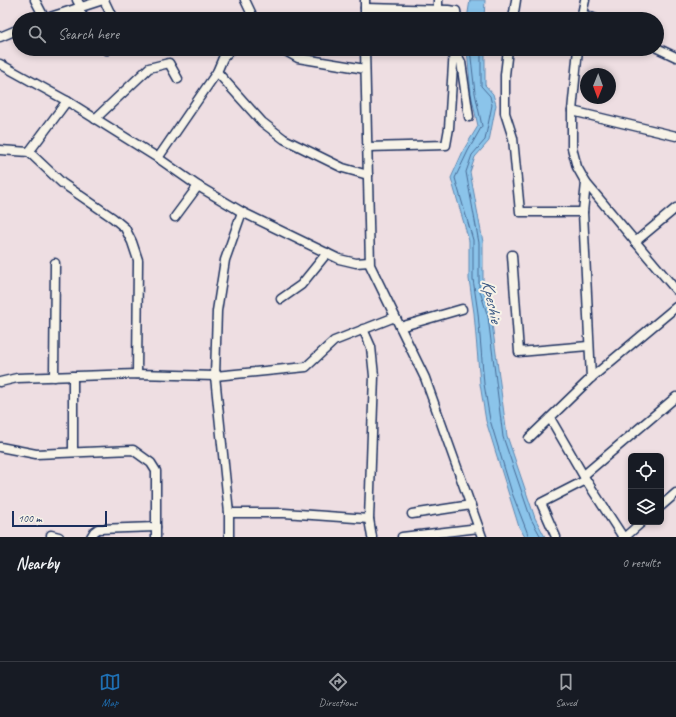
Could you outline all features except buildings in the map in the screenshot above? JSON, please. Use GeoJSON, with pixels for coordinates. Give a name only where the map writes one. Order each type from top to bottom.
{"type":"FeatureCollection","features":[{"type":"Feature","properties":{"kind":"street"},"geometry":{"type":"LineString","coordinates":[[35,0],[41,12]]}},
{"type":"Feature","properties":{"kind":"street"},"geometry":{"type":"LineString","coordinates":[[62,12],[79,5],[104,0],[110,12]]}},
{"type":"Feature","properties":{"kind":"street"},"geometry":{"type":"LineString","coordinates":[[245,0],[251,12]]}},
{"type":"Feature","properties":{"kind":"street"},"geometry":{"type":"LineString","coordinates":[[438,0],[438,9]]}},
{"type":"Feature","properties":{"kind":"street"},"geometry":{"type":"LineString","coordinates":[[513,12],[516,0]]}},
{"type":"Feature","properties":{"kind":"street"},"geometry":{"type":"LineString","coordinates":[[582,12],[585,0]]}},
{"type":"Feature","properties":{"kind":"street"},"geometry":{"type":"LineString","coordinates":[[365,4],[430,11],[438,9],[456,12]]}},
{"type":"Feature","properties":{"kind":"street"},"geometry":{"type":"LineString","coordinates":[[0,37],[12,32]]}},
{"type":"Feature","properties":{"kind":"street"},"geometry":{"type":"LineString","coordinates":[[664,51],[676,57]]}},
{"type":"Feature","properties":{"kind":"street"},"geometry":{"type":"LineString","coordinates":[[158,158],[217,72],[226,56]]}},
{"type":"Feature","properties":{"kind":"street"},"geometry":{"type":"LineString","coordinates":[[294,56],[298,58],[365,69]]}},
{"type":"Feature","properties":{"kind":"street"},"geometry":{"type":"LineString","coordinates":[[365,56],[368,146],[369,262],[371,270],[426,378],[482,537]]}},
{"type":"Feature","properties":{"kind":"street"},"geometry":{"type":"LineString","coordinates":[[368,146],[446,145],[449,128],[454,56]]}},
{"type":"Feature","properties":{"kind":"street"},"geometry":{"type":"LineString","coordinates":[[458,56],[461,62],[469,117]]}},
{"type":"Feature","properties":{"kind":"street"},"geometry":{"type":"LineString","coordinates":[[507,56],[505,75],[505,113],[513,138],[520,212],[583,212]]}},
{"type":"Feature","properties":{"kind":"street"},"geometry":{"type":"LineString","coordinates":[[577,56],[572,111],[572,148],[578,167],[586,183],[676,290]]}},
{"type":"Feature","properties":{"kind":"street"},"geometry":{"type":"LineString","coordinates":[[95,119],[149,68],[169,63],[178,79]]}},
{"type":"Feature","properties":{"kind":"street"},"geometry":{"type":"LineString","coordinates":[[0,64],[67,101],[158,158],[198,186],[242,212],[349,262],[369,262]]}},
{"type":"Feature","properties":{"kind":"street"},"geometry":{"type":"LineString","coordinates":[[217,72],[262,122],[284,140],[343,168],[368,175]]}},
{"type":"Feature","properties":{"kind":"street"},"geometry":{"type":"LineString","coordinates":[[29,152],[67,101]]}},
{"type":"Feature","properties":{"kind":"street"},"geometry":{"type":"LineString","coordinates":[[572,111],[676,136]]}},
{"type":"Feature","properties":{"kind":"street"},"geometry":{"type":"LineString","coordinates":[[0,150],[29,152],[62,183],[125,228],[132,242],[138,260],[137,374]]}},
{"type":"Feature","properties":{"kind":"street"},"geometry":{"type":"LineString","coordinates":[[586,183],[583,212],[588,346],[591,378]]}},
{"type":"Feature","properties":{"kind":"street"},"geometry":{"type":"LineString","coordinates":[[175,217],[198,186]]}},
{"type":"Feature","properties":{"kind":"street"},"geometry":{"type":"LineString","coordinates":[[635,242],[676,208]]}},
{"type":"Feature","properties":{"kind":"street"},"geometry":{"type":"LineString","coordinates":[[229,537],[229,513],[216,376],[217,311],[225,260],[242,212]]}},
{"type":"Feature","properties":{"kind":"street"},"geometry":{"type":"LineString","coordinates":[[281,299],[301,286],[327,253]]}},
{"type":"Feature","properties":{"kind":"street"},"geometry":{"type":"LineString","coordinates":[[512,255],[519,352],[588,346]]}},
{"type":"Feature","properties":{"kind":"street"},"geometry":{"type":"LineString","coordinates":[[54,377],[55,262]]}},
{"type":"Feature","properties":{"kind":"street"},"geometry":{"type":"LineString","coordinates":[[529,438],[591,378],[676,307]]}},
{"type":"Feature","properties":{"kind":"street"},"geometry":{"type":"LineString","coordinates":[[400,327],[462,309]]}},
{"type":"Feature","properties":{"kind":"street"},"geometry":{"type":"LineString","coordinates":[[0,382],[17,378],[137,374],[216,376],[306,367],[334,341],[395,317]]}},
{"type":"Feature","properties":{"kind":"street"},"geometry":{"type":"LineString","coordinates":[[364,329],[371,347],[374,376],[369,519],[372,537]]}},
{"type":"Feature","properties":{"kind":"street"},"geometry":{"type":"LineString","coordinates":[[73,376],[73,452]]}},
{"type":"Feature","properties":{"kind":"street"},"geometry":{"type":"LineString","coordinates":[[556,537],[541,503],[585,477],[676,397]]}},
{"type":"Feature","properties":{"kind":"street"},"geometry":{"type":"LineString","coordinates":[[550,418],[585,477],[624,537],[638,525]]}},
{"type":"Feature","properties":{"kind":"street"},"geometry":{"type":"LineString","coordinates":[[0,447],[36,454],[133,450],[151,463],[156,471],[156,537]]}},
{"type":"Feature","properties":{"kind":"street"},"geometry":{"type":"LineString","coordinates":[[664,503],[676,492]]}},
{"type":"Feature","properties":{"kind":"street"},"geometry":{"type":"LineString","coordinates":[[412,514],[471,505]]}},
{"type":"Feature","properties":{"kind":"street"},"geometry":{"type":"LineString","coordinates":[[229,513],[284,513],[369,519]]}},
{"type":"Feature","properties":{"kind":"street"},"geometry":{"type":"LineString","coordinates":[[91,537],[98,529],[156,527]]}},
{"type":"Feature","properties":{"kind":"street"},"geometry":{"type":"LineString","coordinates":[[402,537],[479,528]]}},
{"type":"Feature","properties":{"kind":"water"},"geometry":{"type":"Polygon","coordinates":[[[470,0],[485,0],[484,12],[468,12],[470,0]]]}},
{"type":"Feature","properties":{"kind":"water"},"geometry":{"type":"Polygon","coordinates":[[[468,56],[485,56],[485,85],[493,94],[496,105],[489,141],[475,157],[470,172],[483,242],[483,288],[491,316],[507,436],[535,518],[545,537],[525,537],[519,527],[486,421],[480,384],[474,313],[469,279],[469,241],[451,178],[464,149],[478,126],[471,94],[468,56]]]}},
{"type":"Feature","properties":{"kind":"water label","name":"Kpeshie"},"geometry":{"type":"Point","coordinates":[492,301]}}]}
